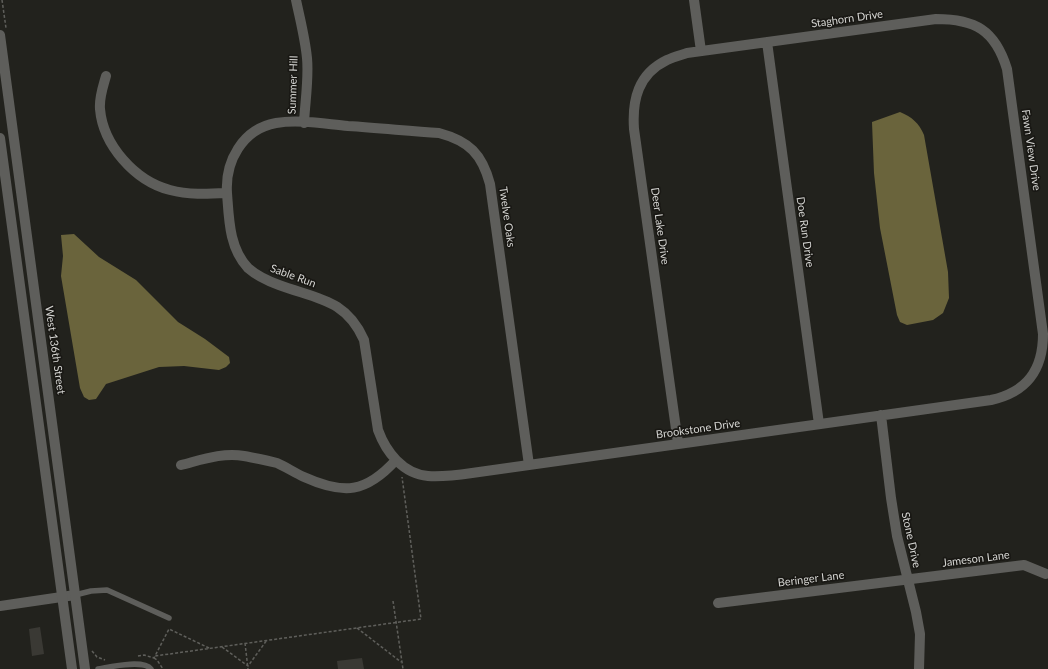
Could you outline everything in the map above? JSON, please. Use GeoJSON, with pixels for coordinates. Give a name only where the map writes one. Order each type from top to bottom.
{"type":"FeatureCollection","features":[{"type":"Feature","properties":{"kind":"street","name":"Summer Hill"},"geometry":{"type":"LineString","coordinates":[[296,0],[307,59],[304,123]]}},
{"type":"Feature","properties":{"kind":"street"},"geometry":{"type":"LineString","coordinates":[[694,0],[701,51]]}},
{"type":"Feature","properties":{"kind":"street","name":"Staghorn Drive"},"geometry":{"type":"LineString","coordinates":[[701,51],[936,19],[953,19],[964,21],[977,26],[991,38]]}},
{"type":"Feature","properties":{"kind":"street","name":"West 136th Street"},"geometry":{"type":"LineString","coordinates":[[0,35],[85,669]]}},
{"type":"Feature","properties":{"kind":"street","name":"Fawn View Drive"},"geometry":{"type":"LineString","coordinates":[[991,38],[999,47],[1007,69],[1043,334],[1043,348],[1040,362],[1034,373],[1018,390],[1006,396]]}},
{"type":"Feature","properties":{"kind":"street","name":"Doe Run Drive"},"geometry":{"type":"LineString","coordinates":[[767,42],[819,424]]}},
{"type":"Feature","properties":{"kind":"street","name":"Deer Lake Drive"},"geometry":{"type":"LineString","coordinates":[[678,443],[633,114],[637,93],[642,81],[650,72],[660,63],[668,59],[687,53],[701,51]]}},
{"type":"Feature","properties":{"kind":"street"},"geometry":{"type":"LineString","coordinates":[[106,76],[100,95],[100,110],[104,127],[112,145],[126,164],[147,180],[168,190],[196,194],[227,193]]}},
{"type":"Feature","properties":{"kind":"street","name":"Sable Run"},"geometry":{"type":"LineString","coordinates":[[304,123],[275,124],[265,126],[245,139],[237,148],[232,158],[227,176],[227,193],[234,246],[240,258],[248,268],[266,280],[298,292],[321,298],[339,307],[358,327],[364,340],[378,430],[383,443],[394,462]]}},
{"type":"Feature","properties":{"kind":"street","name":"Twelve Oaks"},"geometry":{"type":"LineString","coordinates":[[304,123],[439,133],[451,136],[463,142],[480,158],[486,169],[490,184],[529,464]]}},
{"type":"Feature","properties":{"kind":"street"},"geometry":{"type":"LineString","coordinates":[[0,138],[72,669]]}},
{"type":"Feature","properties":{"kind":"street","name":"Brookstone Drive"},"geometry":{"type":"LineString","coordinates":[[394,462],[416,473],[426,476],[472,473],[991,400],[1006,396]]}},
{"type":"Feature","properties":{"kind":"street","name":"Stone Drive"},"geometry":{"type":"LineString","coordinates":[[881,415],[890,498],[897,536],[920,634],[919,669]]}},
{"type":"Feature","properties":{"kind":"street"},"geometry":{"type":"LineString","coordinates":[[181,466],[218,456],[242,455],[277,463],[319,484],[345,489],[355,488],[372,482],[385,473],[394,462]]}},
{"type":"Feature","properties":{"kind":"street","name":"Jameson Lane"},"geometry":{"type":"LineString","coordinates":[[907,579],[1024,565],[1046,574]]}},
{"type":"Feature","properties":{"kind":"street","name":"Beringer Lane"},"geometry":{"type":"LineString","coordinates":[[718,603],[907,579]]}},
{"type":"Feature","properties":{"kind":"street"},"geometry":{"type":"LineString","coordinates":[[0,606],[76,596]]}},
{"type":"Feature","properties":{"kind":"lane"},"geometry":{"type":"LineString","coordinates":[[76,596],[91,591],[107,590],[169,618]]}},
{"type":"Feature","properties":{"kind":"lane"},"geometry":{"type":"LineString","coordinates":[[98,669],[138,664],[149,666],[151,669]]}},
{"type":"Feature","properties":{"kind":"path"},"geometry":{"type":"LineString","coordinates":[[210,648],[169,629],[155,656],[421,619],[402,475],[394,462]]}},
{"type":"Feature","properties":{"kind":"path"},"geometry":{"type":"LineString","coordinates":[[393,601],[403,669]]}},
{"type":"Feature","properties":{"kind":"path"},"geometry":{"type":"LineString","coordinates":[[357,628],[402,663]]}},
{"type":"Feature","properties":{"kind":"path"},"geometry":{"type":"LineString","coordinates":[[248,666],[267,640]]}},
{"type":"Feature","properties":{"kind":"path"},"geometry":{"type":"LineString","coordinates":[[245,643],[248,669]]}},
{"type":"Feature","properties":{"kind":"path"},"geometry":{"type":"LineString","coordinates":[[222,646],[248,666]]}},
{"type":"Feature","properties":{"kind":"path"},"geometry":{"type":"LineString","coordinates":[[154,658],[163,669]]}},
{"type":"Feature","properties":{"kind":"shaded area"},"geometry":{"type":"Polygon","coordinates":[[[900,112],[915,121],[924,135],[948,272],[949,298],[943,313],[933,320],[907,325],[900,322],[897,315],[880,228],[874,173],[872,122],[900,112]]]}},
{"type":"Feature","properties":{"kind":"shaded area"},"geometry":{"type":"Polygon","coordinates":[[[74,234],[99,257],[136,280],[178,322],[205,339],[229,357],[230,363],[226,367],[219,370],[184,366],[159,367],[106,384],[96,399],[89,400],[84,397],[80,388],[61,276],[63,256],[61,235],[74,234]]]}},
{"type":"Feature","properties":{"kind":"building"},"geometry":{"type":"Polygon","coordinates":[[[40,627],[44,654],[32,656],[29,629],[40,627]]]}},
{"type":"Feature","properties":{"kind":"building"},"geometry":{"type":"Polygon","coordinates":[[[362,658],[364,669],[338,669],[337,661],[362,658]]]}}]}
